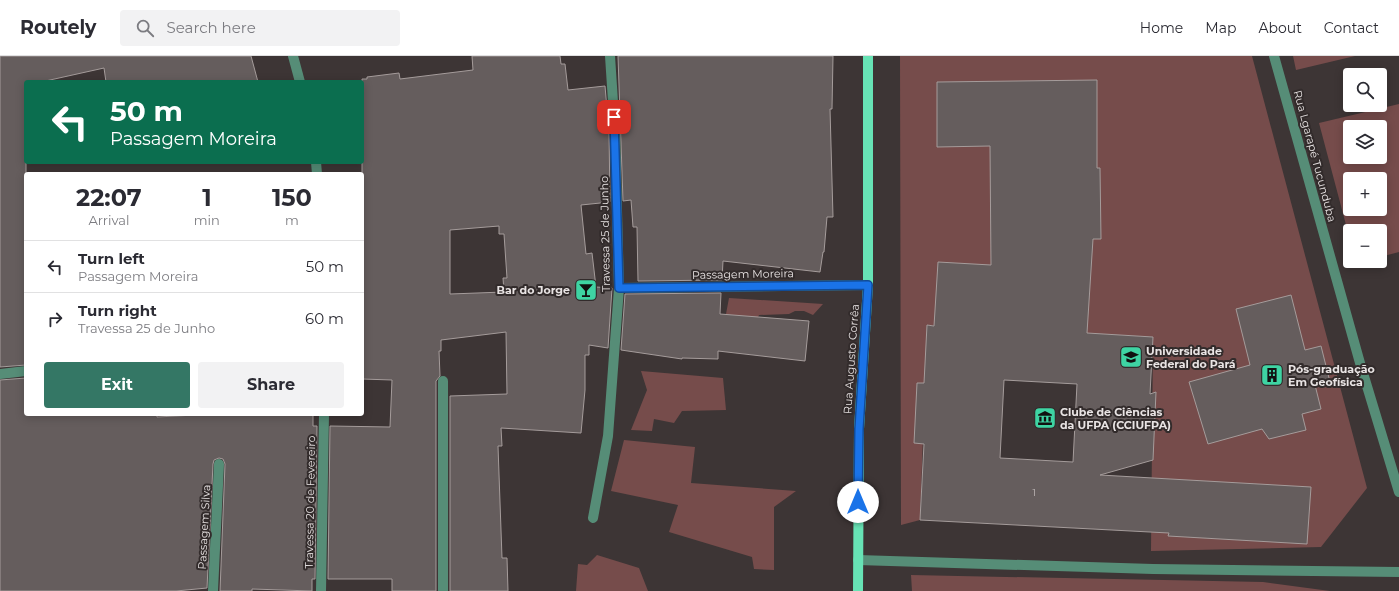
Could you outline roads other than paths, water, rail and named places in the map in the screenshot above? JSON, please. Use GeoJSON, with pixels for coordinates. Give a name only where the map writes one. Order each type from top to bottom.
{"type":"FeatureCollection","features":[{"type":"Feature","properties":{"kind":"main road","name":"Rua Augusto Corrêa"},"geometry":{"type":"LineString","coordinates":[[858,591],[859,429],[868,285],[868,56]]}},
{"type":"Feature","properties":{"kind":"street"},"geometry":{"type":"LineString","coordinates":[[293,56],[299,80]]}},
{"type":"Feature","properties":{"kind":"street","name":"Travessa 25 de Junho"},"geometry":{"type":"LineString","coordinates":[[593,518],[608,436],[619,288],[615,132],[610,56]]}},
{"type":"Feature","properties":{"kind":"street","name":"Rua Lgarapé Tucunduba"},"geometry":{"type":"LineString","coordinates":[[1274,56],[1362,371],[1399,492]]}},
{"type":"Feature","properties":{"kind":"street","name":"Passagem Moreira"},"geometry":{"type":"LineString","coordinates":[[619,288],[868,285]]}},
{"type":"Feature","properties":{"kind":"street"},"geometry":{"type":"LineString","coordinates":[[0,374],[24,371]]}},
{"type":"Feature","properties":{"kind":"street"},"geometry":{"type":"LineString","coordinates":[[443,381],[443,591]]}},
{"type":"Feature","properties":{"kind":"street","name":"Travessa 20 de Fevereiro"},"geometry":{"type":"LineString","coordinates":[[321,591],[324,416]]}},
{"type":"Feature","properties":{"kind":"street","name":"Passagem Silva"},"geometry":{"type":"LineString","coordinates":[[213,591],[219,464]]}},
{"type":"Feature","properties":{"kind":"street"},"geometry":{"type":"LineString","coordinates":[[858,560],[1153,569],[1399,572]]}},
{"type":"Feature","properties":{"kind":"place","name":"Bar do Jorge"},"geometry":{"type":"Point","coordinates":[586,290]}},
{"type":"Feature","properties":{"kind":"place","name":"Universidade Federal do Pará"},"geometry":{"type":"Point","coordinates":[1131,357]}},
{"type":"Feature","properties":{"kind":"place","name":"Pós-graduação Em Geofísica"},"geometry":{"type":"Point","coordinates":[1272,375]}},
{"type":"Feature","properties":{"kind":"place","name":"Clube de Ciências da UFPA (CCIUFPA)"},"geometry":{"type":"Point","coordinates":[1045,418]}}]}
